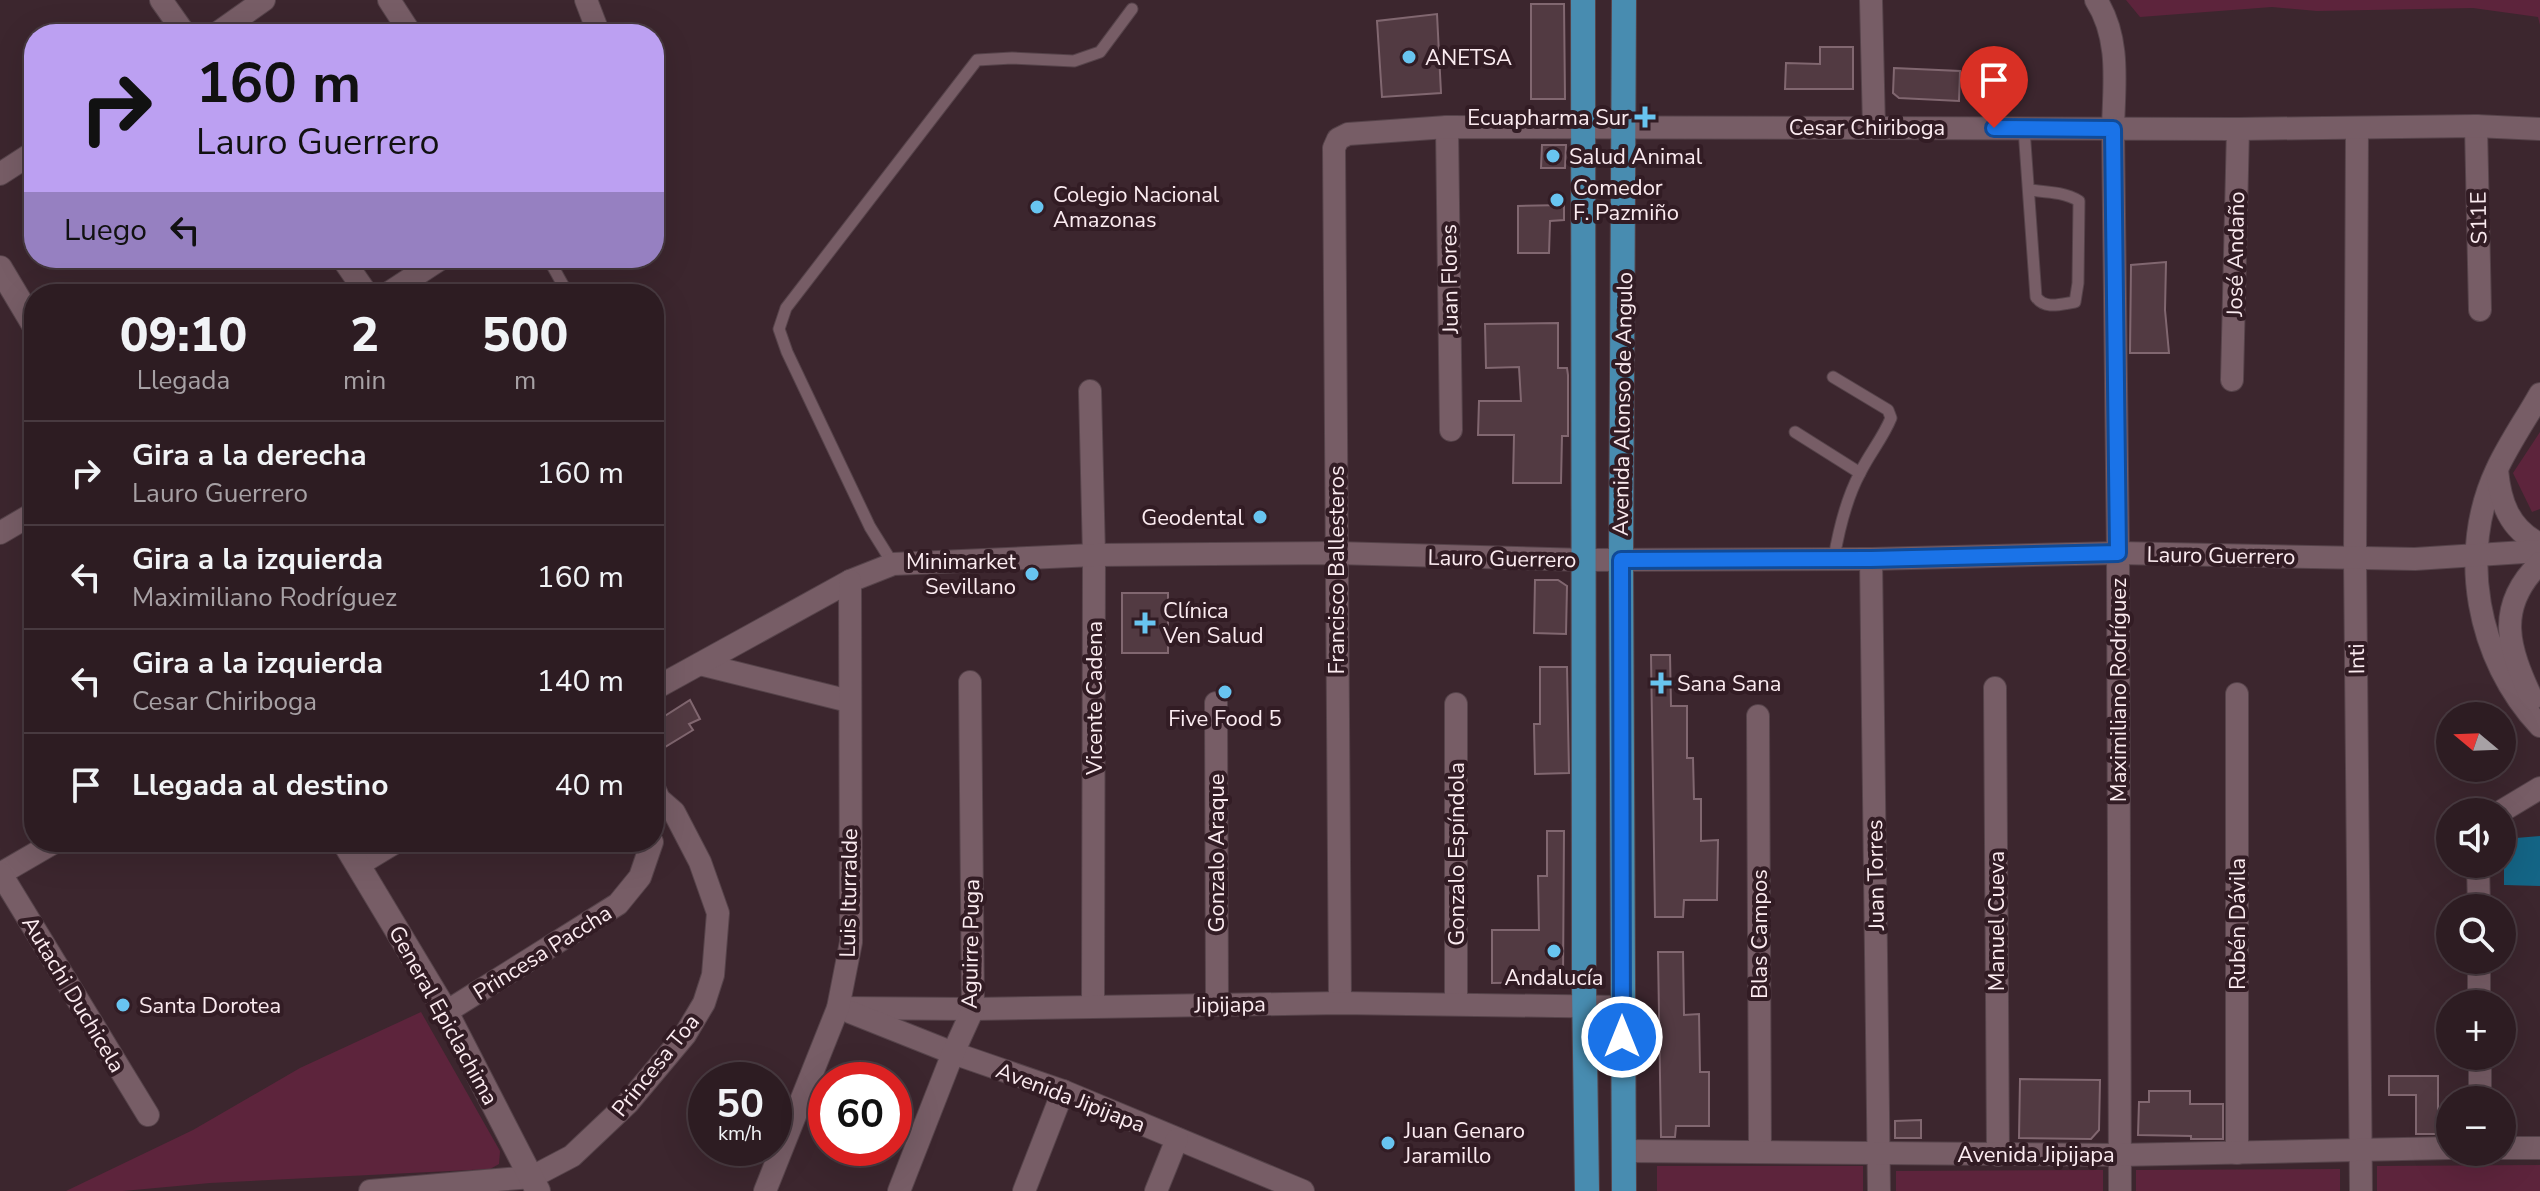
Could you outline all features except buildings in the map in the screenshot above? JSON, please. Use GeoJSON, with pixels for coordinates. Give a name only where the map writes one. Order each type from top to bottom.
{"type":"FeatureCollection","features":[{"type":"Feature","properties":{"kind":"main road","name":"Avenida Alonso de Angulo"},"geometry":{"type":"LineString","coordinates":[[1583,0],[1587,1191]]}},
{"type":"Feature","properties":{"kind":"main road","name":"Avenida Alonso de Angulo"},"geometry":{"type":"LineString","coordinates":[[1624,0],[1621,560],[1624,1191]]}},
{"type":"Feature","properties":{"kind":"street"},"geometry":{"type":"LineString","coordinates":[[161,0],[178,24]]}},
{"type":"Feature","properties":{"kind":"street"},"geometry":{"type":"LineString","coordinates":[[230,24],[264,0]]}},
{"type":"Feature","properties":{"kind":"street"},"geometry":{"type":"LineString","coordinates":[[389,0],[405,24]]}},
{"type":"Feature","properties":{"kind":"street"},"geometry":{"type":"LineString","coordinates":[[586,0],[595,24]]}},
{"type":"Feature","properties":{"kind":"street"},"geometry":{"type":"LineString","coordinates":[[1871,0],[1874,127]]}},
{"type":"Feature","properties":{"kind":"street","name":"Maximiliano Rodríguez"},"geometry":{"type":"LineString","coordinates":[[2096,0],[2111,35],[2114,59],[2120,1191]]}},
{"type":"Feature","properties":{"kind":"street","name":"Cesar Chiriboga"},"geometry":{"type":"LineString","coordinates":[[1338,139],[1348,134],[1447,127],[2238,129],[2476,126],[2540,129]]}},
{"type":"Feature","properties":{"kind":"street","name":"S11E"},"geometry":{"type":"LineString","coordinates":[[2476,126],[2480,310]]}},
{"type":"Feature","properties":{"kind":"street","name":"Juan Flores"},"geometry":{"type":"LineString","coordinates":[[1447,127],[1451,430]]}},
{"type":"Feature","properties":{"kind":"street","name":"Inti"},"geometry":{"type":"LineString","coordinates":[[2357,128],[2355,558],[2361,1191]]}},
{"type":"Feature","properties":{"kind":"street","name":"José Andaño"},"geometry":{"type":"LineString","coordinates":[[2232,380],[2238,129]]}},
{"type":"Feature","properties":{"kind":"street","name":"Francisco Ballesteros"},"geometry":{"type":"LineString","coordinates":[[1338,139],[1334,148],[1340,1003]]}},
{"type":"Feature","properties":{"kind":"street"},"geometry":{"type":"LineString","coordinates":[[0,174],[24,158]]}},
{"type":"Feature","properties":{"kind":"street"},"geometry":{"type":"LineString","coordinates":[[0,268],[24,308]]}},
{"type":"Feature","properties":{"kind":"street"},"geometry":{"type":"LineString","coordinates":[[402,284],[427,268]]}},
{"type":"Feature","properties":{"kind":"street","name":"Vicente Cadena"},"geometry":{"type":"LineString","coordinates":[[1090,391],[1094,555],[1093,1006]]}},
{"type":"Feature","properties":{"kind":"street"},"geometry":{"type":"LineString","coordinates":[[2540,394],[2497,469],[2480,526],[2477,555],[2479,597],[2487,637],[2503,676],[2540,726]]}},
{"type":"Feature","properties":{"kind":"street"},"geometry":{"type":"LineString","coordinates":[[2497,469],[2500,495],[2511,520],[2529,539],[2540,544]]}},
{"type":"Feature","properties":{"kind":"street"},"geometry":{"type":"LineString","coordinates":[[0,533],[24,519]]}},
{"type":"Feature","properties":{"kind":"street","name":"Lauro Guerrero"},"geometry":{"type":"LineString","coordinates":[[664,684],[850,581],[893,564],[1094,555],[1336,553],[1584,560],[1871,559],[2118,553],[2415,559],[2540,551]]}},
{"type":"Feature","properties":{"kind":"street","name":"Juan Torres"},"geometry":{"type":"LineString","coordinates":[[1871,559],[1879,1191]]}},
{"type":"Feature","properties":{"kind":"street"},"geometry":{"type":"LineString","coordinates":[[2540,563],[2517,594],[2510,617],[2509,640],[2515,662],[2540,715]]}},
{"type":"Feature","properties":{"kind":"street","name":"Luis Iturralde"},"geometry":{"type":"LineString","coordinates":[[765,1191],[838,1008],[851,942],[850,581]]}},
{"type":"Feature","properties":{"kind":"street"},"geometry":{"type":"LineString","coordinates":[[700,664],[849,701]]}},
{"type":"Feature","properties":{"kind":"street","name":"Aguirre Puga"},"geometry":{"type":"LineString","coordinates":[[899,1191],[973,1009],[970,682]]}},
{"type":"Feature","properties":{"kind":"street","name":"Manuel Cueva"},"geometry":{"type":"LineString","coordinates":[[1995,688],[1998,1155]]}},
{"type":"Feature","properties":{"kind":"street","name":"Rubén Dávila"},"geometry":{"type":"LineString","coordinates":[[2237,694],[2237,1153]]}},
{"type":"Feature","properties":{"kind":"street","name":"Gonzalo Araque"},"geometry":{"type":"LineString","coordinates":[[1216,703],[1217,1003]]}},
{"type":"Feature","properties":{"kind":"street","name":"Gonzalo Espíndola"},"geometry":{"type":"LineString","coordinates":[[1456,704],[1456,1004]]}},
{"type":"Feature","properties":{"kind":"street","name":"Blas Campos"},"geometry":{"type":"LineString","coordinates":[[1758,716],[1760,1152]]}},
{"type":"Feature","properties":{"kind":"street"},"geometry":{"type":"LineString","coordinates":[[2516,802],[2540,788]]}},
{"type":"Feature","properties":{"kind":"street","name":"Princesa Toa"},"geometry":{"type":"LineString","coordinates":[[535,1184],[572,1156],[628,1103],[685,1035],[704,1003],[713,975],[718,913],[700,862],[674,812],[664,802]]}},
{"type":"Feature","properties":{"kind":"street"},"geometry":{"type":"LineString","coordinates":[[3,867],[34,852]]}},
{"type":"Feature","properties":{"kind":"street","name":"General Epiclachima"},"geometry":{"type":"LineString","coordinates":[[350,852],[446,1012],[535,1184]]}},
{"type":"Feature","properties":{"kind":"street"},"geometry":{"type":"LineString","coordinates":[[358,865],[379,852]]}},
{"type":"Feature","properties":{"kind":"street","name":"Princesa Paccha"},"geometry":{"type":"LineString","coordinates":[[446,1012],[618,904],[640,877],[649,852]]}},
{"type":"Feature","properties":{"kind":"street","name":"Autachi Duchicela"},"geometry":{"type":"LineString","coordinates":[[3,867],[148,1115]]}},
{"type":"Feature","properties":{"kind":"street","name":"Jipijapa"},"geometry":{"type":"LineString","coordinates":[[838,1008],[973,1009],[1217,1003],[1622,1007]]}},
{"type":"Feature","properties":{"kind":"street","name":"Avenida Jipijapa"},"geometry":{"type":"LineString","coordinates":[[838,1008],[953,1053],[1063,1091],[1290,1189]]}},
{"type":"Feature","properties":{"kind":"street"},"geometry":{"type":"LineString","coordinates":[[1024,1191],[1063,1091]]}},
{"type":"Feature","properties":{"kind":"street"},"geometry":{"type":"LineString","coordinates":[[1156,1191],[1177,1139]]}},
{"type":"Feature","properties":{"kind":"street","name":"Avenida Jipijapa"},"geometry":{"type":"LineString","coordinates":[[1623,1151],[2119,1155],[2436,1148]]}},
{"type":"Feature","properties":{"kind":"street"},"geometry":{"type":"LineString","coordinates":[[2516,1148],[2540,1148]]}},
{"type":"Feature","properties":{"kind":"street"},"geometry":{"type":"LineString","coordinates":[[370,1191],[535,1184]]}},
{"type":"Feature","properties":{"kind":"lane"},"geometry":{"type":"LineString","coordinates":[[893,564],[870,527],[787,352],[779,329],[786,308],[977,60],[1074,61],[1100,52],[1132,9]]}},
{"type":"Feature","properties":{"kind":"lane"},"geometry":{"type":"LineString","coordinates":[[2024,129],[2036,297],[2048,306],[2075,302],[2079,201],[2056,193],[2029,190]]}},
{"type":"Feature","properties":{"kind":"lane"},"geometry":{"type":"LineString","coordinates":[[1833,377],[1888,410],[1891,418],[1886,432],[1860,473],[1846,507],[1834,558]]}},
{"type":"Feature","properties":{"kind":"lane"},"geometry":{"type":"LineString","coordinates":[[1795,432],[1860,473]]}},
{"type":"Feature","properties":{"kind":"shaded area"},"geometry":{"type":"Polygon","coordinates":[[[2126,0],[2540,0],[2540,25],[2538,17],[2473,8],[2317,11],[2272,7],[2140,17],[2126,0]]]}},
{"type":"Feature","properties":{"kind":"shaded area"},"geometry":{"type":"Polygon","coordinates":[[[2540,432],[2540,509],[2532,512],[2513,473],[2540,432]]]}},
{"type":"Feature","properties":{"kind":"shaded area"},"geometry":{"type":"Polygon","coordinates":[[[421,1012],[500,1151],[499,1164],[490,1169],[210,1183],[123,1191],[66,1191],[193,1130],[300,1068],[421,1012]]]}},
{"type":"Feature","properties":{"kind":"shaded area"},"geometry":{"type":"Polygon","coordinates":[[[2540,1165],[2540,1191],[2377,1191],[2377,1166],[2540,1165]]]}},
{"type":"Feature","properties":{"kind":"shaded area"},"geometry":{"type":"Polygon","coordinates":[[[1657,1166],[1863,1166],[1863,1191],[1657,1191],[1657,1166]]]}},
{"type":"Feature","properties":{"kind":"shaded area"},"geometry":{"type":"Polygon","coordinates":[[[2340,1169],[2340,1191],[2136,1191],[2136,1170],[2340,1169]]]}},
{"type":"Feature","properties":{"kind":"shaded area"},"geometry":{"type":"Polygon","coordinates":[[[2103,1170],[2103,1191],[1896,1191],[1896,1171],[2103,1170]]]}},
{"type":"Feature","properties":{"kind":"water"},"geometry":{"type":"Polygon","coordinates":[[[2540,836],[2540,886],[2504,885],[2504,878],[2516,878],[2516,838],[2540,836]]]}},
{"type":"Feature","properties":{"kind":"place","name":"ANETSA"},"geometry":{"type":"Point","coordinates":[1409,57]}},
{"type":"Feature","properties":{"kind":"place","name":"Ecuapharma Sur"},"geometry":{"type":"Point","coordinates":[1645,117]}},
{"type":"Feature","properties":{"kind":"place","name":"Salud Animal"},"geometry":{"type":"Point","coordinates":[1553,156]}},
{"type":"Feature","properties":{"kind":"place","name":"Comedor F. Pazmiño"},"geometry":{"type":"Point","coordinates":[1557,200]}},
{"type":"Feature","properties":{"kind":"place","name":"Colegio Nacional Amazonas"},"geometry":{"type":"Point","coordinates":[1037,207]}},
{"type":"Feature","properties":{"kind":"place","name":"Geodental"},"geometry":{"type":"Point","coordinates":[1260,517]}},
{"type":"Feature","properties":{"kind":"place","name":"Minimarket Sevillano"},"geometry":{"type":"Point","coordinates":[1032,574]}},
{"type":"Feature","properties":{"kind":"place","name":"Clínica Ven Salud"},"geometry":{"type":"Point","coordinates":[1145,623]}},
{"type":"Feature","properties":{"kind":"place","name":"Sana Sana"},"geometry":{"type":"Point","coordinates":[1661,683]}},
{"type":"Feature","properties":{"kind":"place","name":"Five Food 5"},"geometry":{"type":"Point","coordinates":[1225,692]}},
{"type":"Feature","properties":{"kind":"place","name":"Andalucía"},"geometry":{"type":"Point","coordinates":[1554,951]}},
{"type":"Feature","properties":{"kind":"place","name":"Santa Dorotea"},"geometry":{"type":"Point","coordinates":[123,1005]}},
{"type":"Feature","properties":{"kind":"place","name":"Juan Genaro Jaramillo"},"geometry":{"type":"Point","coordinates":[1388,1143]}},
{"type":"Feature","properties":{"kind":"route"},"geometry":{"type":"LineString","coordinates":[[1622,1037],[1621,560],[1871,559],[2118,553],[2113,129],[1994,128]]}}]}
